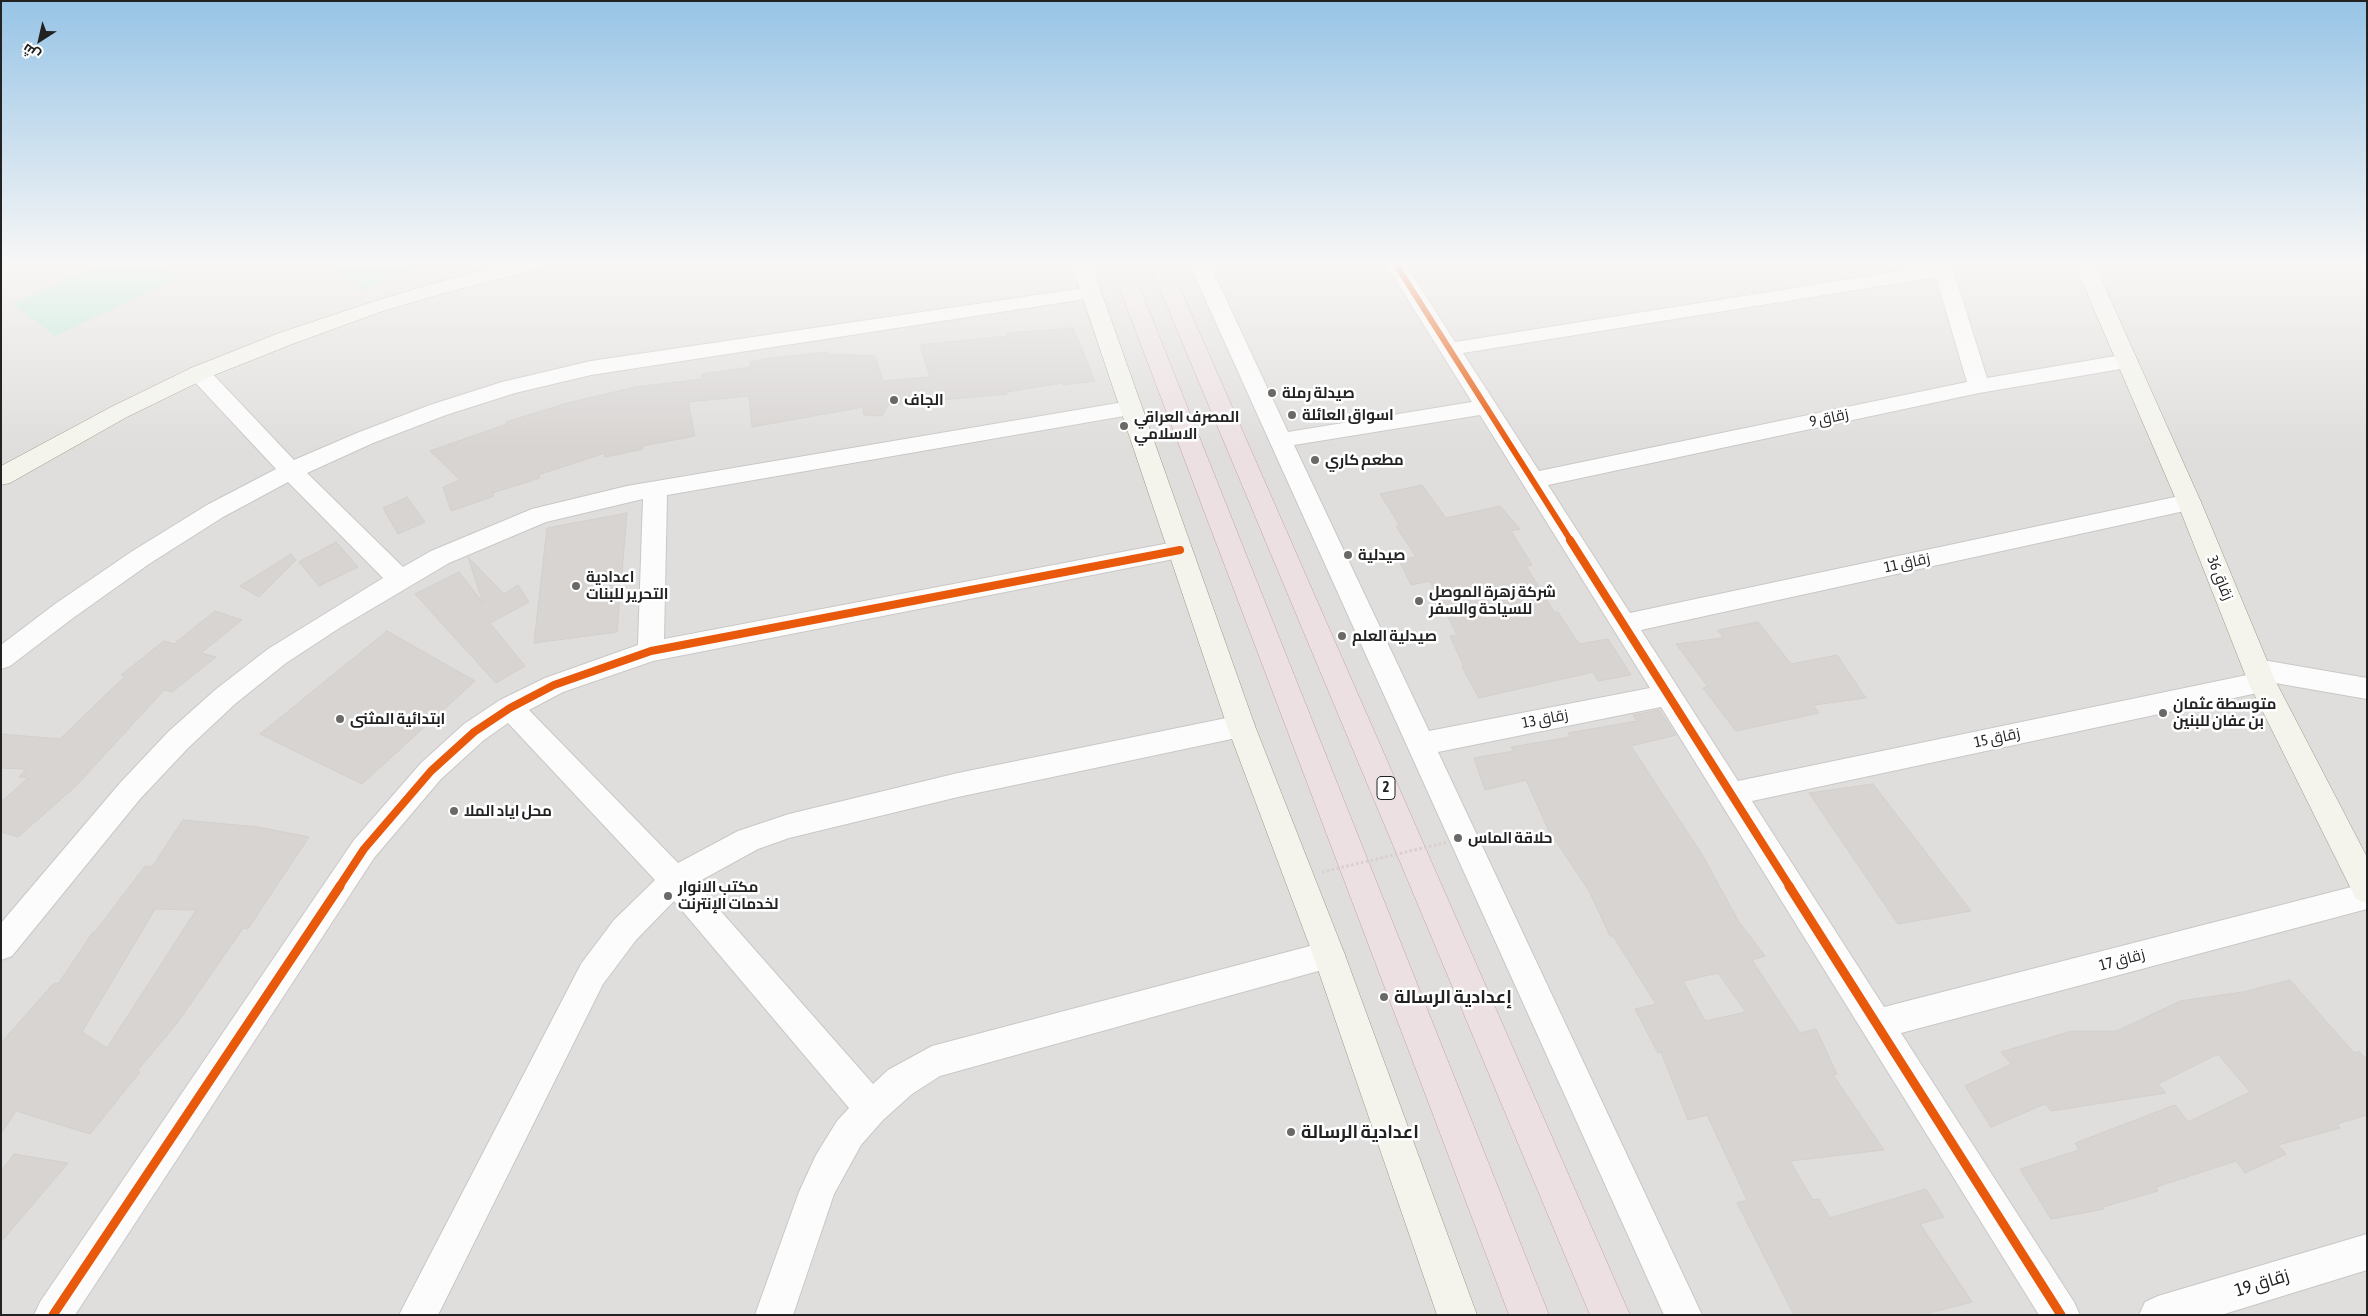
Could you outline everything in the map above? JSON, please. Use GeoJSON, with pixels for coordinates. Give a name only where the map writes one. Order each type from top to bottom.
{"type":"FeatureCollection","features":[{"type":"Feature","properties":{"kind":"highway"},"geometry":{"type":"LineString","coordinates":[[1144,324],[1529,1315]]}},
{"type":"Feature","properties":{"kind":"highway","name":"2"},"geometry":{"type":"LineString","coordinates":[[1185,324],[1610,1315]]}},
{"type":"Feature","properties":{"kind":"street"},"geometry":{"type":"LineString","coordinates":[[1,477],[119,412],[199,373],[326,324]]}},
{"type":"Feature","properties":{"kind":"street"},"geometry":{"type":"LineString","coordinates":[[1,660],[64,611],[140,558],[215,511],[291,471],[365,438],[430,413],[548,377],[591,368],[882,324]]}},
{"type":"Feature","properties":{"kind":"street"},"geometry":{"type":"LineString","coordinates":[[1102,324],[1241,726],[1329,955],[1457,1315]]}},
{"type":"Feature","properties":{"kind":"street"},"geometry":{"type":"LineString","coordinates":[[1228,324],[1683,1315]]}},
{"type":"Feature","properties":{"kind":"street"},"geometry":{"type":"LineString","coordinates":[[1434,324],[2061,1315]]}},
{"type":"Feature","properties":{"kind":"street"},"geometry":{"type":"LineString","coordinates":[[1450,349],[1598,324]]}},
{"type":"Feature","properties":{"kind":"street"},"geometry":{"type":"LineString","coordinates":[[1960,324],[1979,386]]}},
{"type":"Feature","properties":{"kind":"street","name":"زقاق 36"},"geometry":{"type":"LineString","coordinates":[[2111,324],[2190,502],[2260,675],[2367,889]]}},
{"type":"Feature","properties":{"kind":"street","name":"زقاق 9"},"geometry":{"type":"LineString","coordinates":[[1532,480],[1979,386],[2127,361]]}},
{"type":"Feature","properties":{"kind":"street"},"geometry":{"type":"LineString","coordinates":[[199,373],[291,471],[399,579]]}},
{"type":"Feature","properties":{"kind":"street"},"geometry":{"type":"LineString","coordinates":[[1282,440],[1486,407]]}},
{"type":"Feature","properties":{"kind":"street"},"geometry":{"type":"LineString","coordinates":[[1,946],[130,791],[225,697],[277,656],[399,579],[440,557],[540,515],[590,502],[655,489],[1130,408]]}},
{"type":"Feature","properties":{"kind":"street"},"geometry":{"type":"LineString","coordinates":[[651,651],[655,489]]}},
{"type":"Feature","properties":{"kind":"street","name":"زقاق 11"},"geometry":{"type":"LineString","coordinates":[[1624,624],[2190,502]]}},
{"type":"Feature","properties":{"kind":"street"},"geometry":{"type":"LineString","coordinates":[[53,1315],[364,849],[431,771],[474,732],[510,708],[554,685],[651,651],[1180,550]]}},
{"type":"Feature","properties":{"kind":"street"},"geometry":{"type":"LineString","coordinates":[[2260,675],[2367,689]]}},
{"type":"Feature","properties":{"kind":"street","name":"زقاق 15"},"geometry":{"type":"LineString","coordinates":[[1731,794],[2260,675]]}},
{"type":"Feature","properties":{"kind":"street","name":"زقاق 13"},"geometry":{"type":"LineString","coordinates":[[1421,744],[1669,695]]}},
{"type":"Feature","properties":{"kind":"street"},"geometry":{"type":"LineString","coordinates":[[510,708],[676,880],[872,1108]]}},
{"type":"Feature","properties":{"kind":"street"},"geometry":{"type":"LineString","coordinates":[[418,1315],[592,974],[625,930],[676,880],[711,858],[748,840],[789,826],[958,785],[1241,726]]}},
{"type":"Feature","properties":{"kind":"street","name":"زقاق 17"},"geometry":{"type":"LineString","coordinates":[[1877,1024],[2367,896]]}},
{"type":"Feature","properties":{"kind":"street"},"geometry":{"type":"LineString","coordinates":[[774,1315],[817,1192],[828,1168],[849,1133],[900,1082],[932,1062],[1329,955]]}},
{"type":"Feature","properties":{"kind":"street","name":"زقاق 19"},"geometry":{"type":"LineString","coordinates":[[2158,1315],[2367,1252]]}},
{"type":"Feature","properties":{"kind":"path"},"geometry":{"type":"LineString","coordinates":[[1322,872],[1448,842]]}},
{"type":"Feature","properties":{"kind":"shaded area"},"geometry":{"type":"Polygon","coordinates":[[[1,324],[2367,324],[2367,1315],[1,1315],[1,324]]]}},
{"type":"Feature","properties":{"kind":"green space"},"geometry":{"type":"Polygon","coordinates":[[[39,324],[80,324],[55,336],[39,324]]]}},
{"type":"Feature","properties":{"kind":"building"},"geometry":{"type":"Polygon","coordinates":[[[1073,328],[1095,381],[1063,385],[1062,383],[1006,392],[1007,394],[888,405],[882,416],[864,415],[863,407],[752,427],[749,396],[688,402],[695,436],[642,446],[643,449],[605,457],[605,453],[538,475],[540,478],[492,493],[494,496],[451,511],[443,487],[460,480],[430,451],[507,424],[506,422],[567,403],[636,387],[702,379],[702,374],[750,367],[750,362],[827,352],[828,354],[875,356],[883,381],[930,377],[920,345],[1007,336],[1006,333],[1073,328]]]}},
{"type":"Feature","properties":{"kind":"building"},"geometry":{"type":"Polygon","coordinates":[[[1422,485],[1446,518],[1500,506],[1520,529],[1511,531],[1532,565],[1526,566],[1554,612],[1558,612],[1579,644],[1608,639],[1631,675],[1598,681],[1593,672],[1479,698],[1462,667],[1464,667],[1450,636],[1457,635],[1430,581],[1411,585],[1399,560],[1416,557],[1396,526],[1400,526],[1380,494],[1422,485]]]}},
{"type":"Feature","properties":{"kind":"building"},"geometry":{"type":"Polygon","coordinates":[[[407,497],[425,522],[398,534],[383,508],[407,497]]]}},
{"type":"Feature","properties":{"kind":"building"},"geometry":{"type":"Polygon","coordinates":[[[627,513],[617,632],[534,643],[547,528],[627,513]]]}},
{"type":"Feature","properties":{"kind":"building"},"geometry":{"type":"Polygon","coordinates":[[[336,542],[358,567],[319,586],[299,562],[336,542]]]}},
{"type":"Feature","properties":{"kind":"building"},"geometry":{"type":"Polygon","coordinates":[[[291,554],[296,560],[259,597],[240,586],[291,554]]]}},
{"type":"Feature","properties":{"kind":"building"},"geometry":{"type":"Polygon","coordinates":[[[468,557],[504,594],[518,585],[529,602],[490,623],[525,666],[496,683],[415,594],[459,572],[483,603],[468,557]]]}},
{"type":"Feature","properties":{"kind":"building"},"geometry":{"type":"Polygon","coordinates":[[[215,611],[242,620],[201,653],[216,657],[172,692],[164,690],[76,786],[18,837],[1,832],[1,802],[28,778],[19,777],[26,769],[1,768],[1,734],[60,739],[125,676],[121,675],[164,641],[174,644],[215,611]]]}},
{"type":"Feature","properties":{"kind":"building"},"geometry":{"type":"Polygon","coordinates":[[[1758,622],[1791,664],[1837,655],[1866,698],[1813,705],[1819,713],[1736,731],[1703,688],[1708,687],[1676,644],[1723,638],[1718,630],[1758,622]]]}},
{"type":"Feature","properties":{"kind":"building"},"geometry":{"type":"Polygon","coordinates":[[[387,631],[475,681],[362,784],[260,734],[387,631]]]}},
{"type":"Feature","properties":{"kind":"building"},"geometry":{"type":"Polygon","coordinates":[[[1659,710],[1676,735],[1631,746],[1703,856],[1739,922],[1765,956],[1752,960],[1800,1033],[1816,1029],[1837,1074],[1833,1075],[1884,1150],[1790,1161],[1813,1200],[1819,1199],[1830,1218],[1926,1189],[1944,1217],[1920,1224],[1972,1302],[1922,1315],[1794,1315],[1737,1203],[1747,1200],[1707,1115],[1688,1120],[1661,1052],[1658,1053],[1635,1009],[1656,1004],[1613,936],[1610,936],[1589,891],[1549,831],[1526,780],[1485,790],[1474,758],[1514,751],[1511,747],[1571,737],[1568,733],[1637,721],[1633,715],[1659,710]],[[1718,973],[1683,981],[1705,1021],[1746,1012],[1718,973]]]}},
{"type":"Feature","properties":{"kind":"building"},"geometry":{"type":"Polygon","coordinates":[[[1873,784],[1971,911],[1898,924],[1809,793],[1873,784]]]}},
{"type":"Feature","properties":{"kind":"building"},"geometry":{"type":"Polygon","coordinates":[[[183,820],[258,827],[309,837],[248,929],[243,928],[178,1022],[137,1071],[140,1072],[90,1134],[16,1111],[1,1134],[1,1043],[54,983],[58,984],[93,932],[95,932],[145,866],[152,867],[183,820]],[[155,909],[82,1032],[107,1048],[196,910],[155,909]]]}},
{"type":"Feature","properties":{"kind":"building"},"geometry":{"type":"Polygon","coordinates":[[[2290,980],[2354,1053],[2359,1051],[2367,1060],[2367,1115],[2337,1124],[2340,1128],[2278,1145],[2286,1154],[2245,1173],[2236,1161],[2156,1187],[2158,1191],[2103,1207],[2104,1209],[2051,1219],[2020,1169],[2079,1150],[2075,1143],[2175,1105],[2188,1122],[2250,1092],[2218,1054],[2158,1084],[2166,1093],[2051,1111],[2045,1104],[1991,1127],[1965,1086],[2011,1064],[2001,1052],[2072,1031],[2117,1031],[2180,1001],[2243,992],[2290,980]]]}},
{"type":"Feature","properties":{"kind":"building"},"geometry":{"type":"Polygon","coordinates":[[[14,1154],[68,1163],[1,1242],[1,1171],[14,1154]]]}},
{"type":"Feature","properties":{"kind":"cycle path"},"geometry":{"type":"LineString","coordinates":[[1434,324],[2061,1315]]}},
{"type":"Feature","properties":{"kind":"cycle path"},"geometry":{"type":"LineString","coordinates":[[53,1315],[364,849],[431,771],[474,732],[510,708],[554,685],[651,651],[1180,550]]}},
{"type":"Feature","properties":{"kind":"place","name":"صيدلة رملة"},"geometry":{"type":"Point","coordinates":[1272,393]}},
{"type":"Feature","properties":{"kind":"place","name":"الجاف"},"geometry":{"type":"Point","coordinates":[894,400]}},
{"type":"Feature","properties":{"kind":"place","name":"اسواق العائلة"},"geometry":{"type":"Point","coordinates":[1292,415]}},
{"type":"Feature","properties":{"kind":"place","name":"المصرف العراقي الاسلامي"},"geometry":{"type":"Point","coordinates":[1124,426]}},
{"type":"Feature","properties":{"kind":"place","name":"مطعم كاري"},"geometry":{"type":"Point","coordinates":[1315,460]}},
{"type":"Feature","properties":{"kind":"place","name":"صيدلية"},"geometry":{"type":"Point","coordinates":[1348,555]}},
{"type":"Feature","properties":{"kind":"place","name":"اعدادية التحرير للبنات"},"geometry":{"type":"Point","coordinates":[576,586]}},
{"type":"Feature","properties":{"kind":"place","name":"شركة زهرة الموصل للسياحة والسفر"},"geometry":{"type":"Point","coordinates":[1419,601]}},
{"type":"Feature","properties":{"kind":"place","name":"صيدلية العلم"},"geometry":{"type":"Point","coordinates":[1342,636]}},
{"type":"Feature","properties":{"kind":"place","name":"متوسطة عثمان بن عفان للبنين"},"geometry":{"type":"Point","coordinates":[2163,713]}},
{"type":"Feature","properties":{"kind":"place","name":"ابتدائية المثنى"},"geometry":{"type":"Point","coordinates":[340,719]}},
{"type":"Feature","properties":{"kind":"place","name":"محل اياد الملا"},"geometry":{"type":"Point","coordinates":[454,811]}},
{"type":"Feature","properties":{"kind":"place","name":"حلاقة الماس"},"geometry":{"type":"Point","coordinates":[1458,838]}},
{"type":"Feature","properties":{"kind":"place","name":"مكتب الانوار لخدمات الإنترنت"},"geometry":{"type":"Point","coordinates":[668,896]}},
{"type":"Feature","properties":{"kind":"place","name":"إعدادية الرسالة"},"geometry":{"type":"Point","coordinates":[1384,997]}},
{"type":"Feature","properties":{"kind":"place","name":"اعدادية الرسالة"},"geometry":{"type":"Point","coordinates":[1291,1132]}}]}
